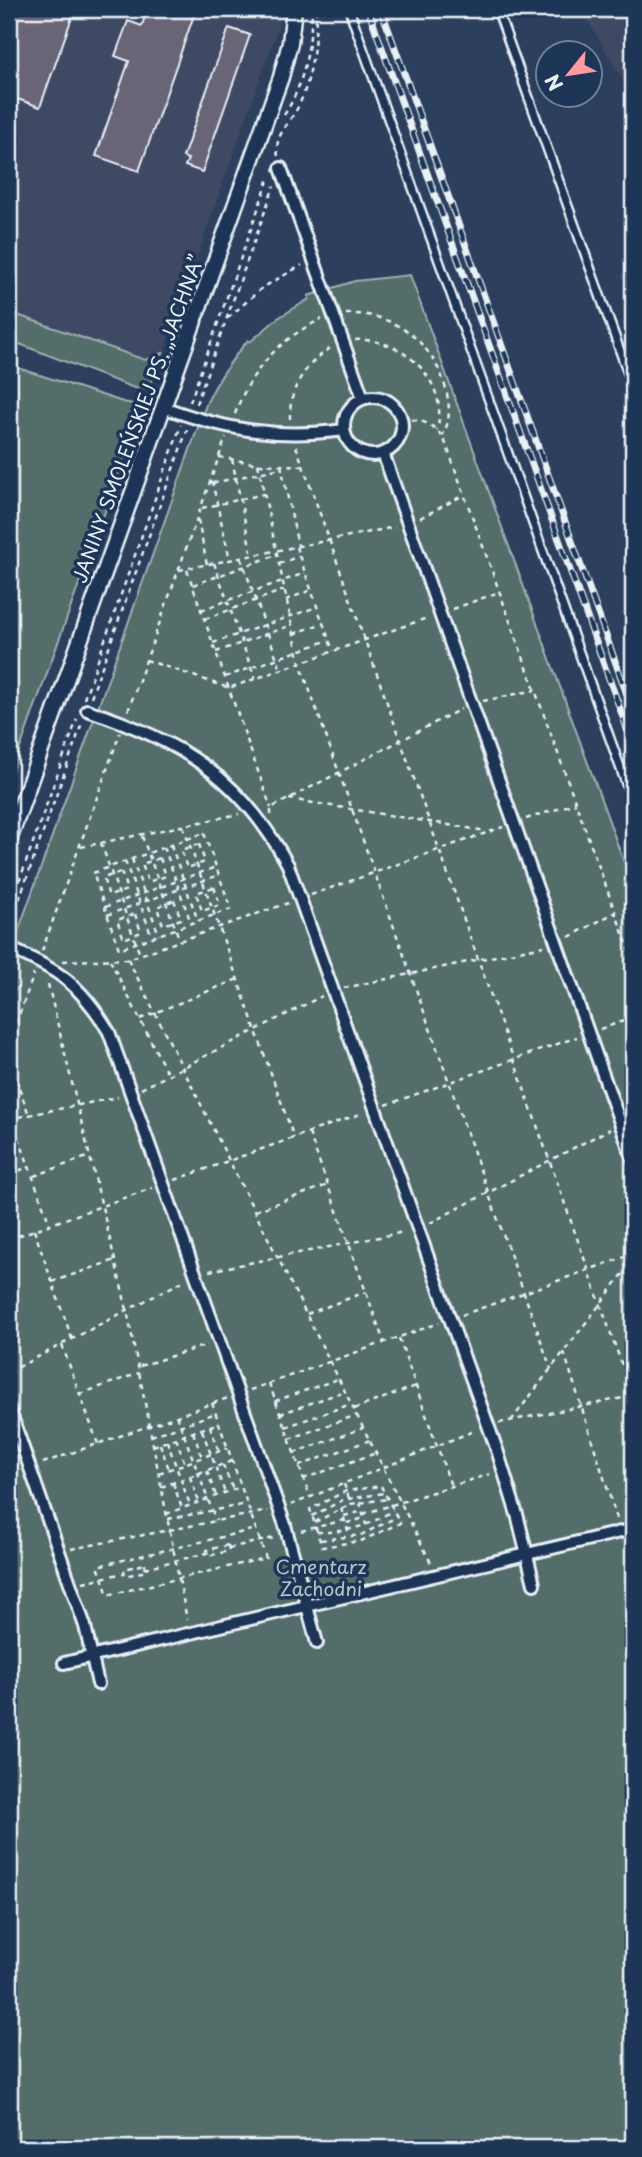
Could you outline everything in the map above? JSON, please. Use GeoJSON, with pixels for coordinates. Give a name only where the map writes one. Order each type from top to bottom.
{"type":"FeatureCollection","features":[{"type":"Feature","properties":{"kind":"street","name":"JANINY SMOLEŃSKIEJ PS. „JACHNA”"},"geometry":{"type":"LineString","coordinates":[[9,840],[281,76],[290,43],[293,9]]}},
{"type":"Feature","properties":{"kind":"street"},"geometry":{"type":"LineString","coordinates":[[281,168],[363,398]]}},
{"type":"Feature","properties":{"kind":"street"},"geometry":{"type":"LineString","coordinates":[[376,397],[389,401],[401,419],[400,438],[393,447],[383,453],[370,455],[358,451],[349,442],[344,430],[348,411],[363,398],[376,397]]}},
{"type":"Feature","properties":{"kind":"street"},"geometry":{"type":"LineString","coordinates":[[163,407],[230,428],[292,435],[344,430]]}},
{"type":"Feature","properties":{"kind":"street"},"geometry":{"type":"LineString","coordinates":[[383,453],[633,1159]]}},
{"type":"Feature","properties":{"kind":"street"},"geometry":{"type":"LineString","coordinates":[[82,710],[124,722],[167,741],[189,754],[226,783],[266,829],[292,876],[488,1426],[503,1470],[534,1584]]}},
{"type":"Feature","properties":{"kind":"street"},"geometry":{"type":"LineString","coordinates":[[9,948],[41,962],[75,986],[97,1012],[109,1032],[297,1561],[317,1643]]}},
{"type":"Feature","properties":{"kind":"street"},"geometry":{"type":"LineString","coordinates":[[9,1408],[71,1585],[93,1656],[97,1684]]}},
{"type":"Feature","properties":{"kind":"street"},"geometry":{"type":"LineString","coordinates":[[64,1663],[633,1529]]}},
{"type":"Feature","properties":{"kind":"lane"},"geometry":{"type":"LineString","coordinates":[[349,9],[633,803]]}},
{"type":"Feature","properties":{"kind":"lane"},"geometry":{"type":"LineString","coordinates":[[497,9],[633,387]]}},
{"type":"Feature","properties":{"kind":"path"},"geometry":{"type":"LineString","coordinates":[[279,123],[291,106],[306,58],[314,9]]}},
{"type":"Feature","properties":{"kind":"path"},"geometry":{"type":"LineString","coordinates":[[9,928],[82,710],[281,168],[276,148],[285,125],[298,108],[309,72],[314,9]]}},
{"type":"Feature","properties":{"kind":"path"},"geometry":{"type":"LineString","coordinates":[[272,156],[271,146],[277,129]]}},
{"type":"Feature","properties":{"kind":"path"},"geometry":{"type":"LineString","coordinates":[[9,910],[188,416],[269,179]]}},
{"type":"Feature","properties":{"kind":"path"},"geometry":{"type":"LineString","coordinates":[[226,320],[262,288],[313,260]]}},
{"type":"Feature","properties":{"kind":"path"},"geometry":{"type":"LineString","coordinates":[[9,1042],[41,962],[79,847],[242,395],[262,364],[288,339],[311,325],[334,316],[363,314],[387,320],[406,330],[423,344],[438,366],[448,398],[449,418],[442,436]]}},
{"type":"Feature","properties":{"kind":"path"},"geometry":{"type":"LineString","coordinates":[[59,1552],[279,1509],[488,1426],[633,1396],[292,435],[292,396],[297,382],[319,356],[343,342],[365,340],[385,344],[414,360],[426,373],[436,396],[439,417],[437,429]]}},
{"type":"Feature","properties":{"kind":"path"},"geometry":{"type":"LineString","coordinates":[[401,419],[420,420],[437,429],[442,436],[633,961]]}},
{"type":"Feature","properties":{"kind":"path"},"geometry":{"type":"LineString","coordinates":[[219,457],[281,467],[304,466]]}},
{"type":"Feature","properties":{"kind":"path"},"geometry":{"type":"LineString","coordinates":[[232,460],[252,556]]}},
{"type":"Feature","properties":{"kind":"path"},"geometry":{"type":"LineString","coordinates":[[258,464],[300,663],[551,1369]]}},
{"type":"Feature","properties":{"kind":"path"},"geometry":{"type":"LineString","coordinates":[[213,483],[281,467]]}},
{"type":"Feature","properties":{"kind":"path"},"geometry":{"type":"LineString","coordinates":[[281,467],[299,556],[333,651]]}},
{"type":"Feature","properties":{"kind":"path"},"geometry":{"type":"LineString","coordinates":[[212,478],[230,560]]}},
{"type":"Feature","properties":{"kind":"path"},"geometry":{"type":"LineString","coordinates":[[201,508],[264,494]]}},
{"type":"Feature","properties":{"kind":"path"},"geometry":{"type":"LineString","coordinates":[[179,570],[275,553],[408,524],[464,495]]}},
{"type":"Feature","properties":{"kind":"path"},"geometry":{"type":"LineString","coordinates":[[198,517],[207,565]]}},
{"type":"Feature","properties":{"kind":"path"},"geometry":{"type":"LineString","coordinates":[[192,585],[275,553]]}},
{"type":"Feature","properties":{"kind":"path"},"geometry":{"type":"LineString","coordinates":[[278,565],[299,556]]}},
{"type":"Feature","properties":{"kind":"path"},"geometry":{"type":"LineString","coordinates":[[241,558],[281,670]]}},
{"type":"Feature","properties":{"kind":"path"},"geometry":{"type":"LineString","coordinates":[[214,563],[255,679]]}},
{"type":"Feature","properties":{"kind":"path"},"geometry":{"type":"LineString","coordinates":[[187,569],[271,808],[271,821],[266,829]]}},
{"type":"Feature","properties":{"kind":"path"},"geometry":{"type":"LineString","coordinates":[[201,610],[305,573]]}},
{"type":"Feature","properties":{"kind":"path"},"geometry":{"type":"LineString","coordinates":[[204,619],[284,590]]}},
{"type":"Feature","properties":{"kind":"path"},"geometry":{"type":"LineString","coordinates":[[286,600],[311,590]]}},
{"type":"Feature","properties":{"kind":"path"},"geometry":{"type":"LineString","coordinates":[[146,660],[229,688],[499,592]]}},
{"type":"Feature","properties":{"kind":"path"},"geometry":{"type":"LineString","coordinates":[[213,643],[317,607]]}},
{"type":"Feature","properties":{"kind":"path"},"geometry":{"type":"LineString","coordinates":[[294,634],[323,623]]}},
{"type":"Feature","properties":{"kind":"path"},"geometry":{"type":"LineString","coordinates":[[216,652],[292,625]]}},
{"type":"Feature","properties":{"kind":"path"},"geometry":{"type":"LineString","coordinates":[[225,677],[329,640]]}},
{"type":"Feature","properties":{"kind":"path"},"geometry":{"type":"LineString","coordinates":[[271,808],[471,703],[535,690]]}},
{"type":"Feature","properties":{"kind":"path"},"geometry":{"type":"LineString","coordinates":[[289,799],[490,832]]}},
{"type":"Feature","properties":{"kind":"path"},"geometry":{"type":"LineString","coordinates":[[79,847],[253,811]]}},
{"type":"Feature","properties":{"kind":"path"},"geometry":{"type":"LineString","coordinates":[[183,825],[294,1138]]}},
{"type":"Feature","properties":{"kind":"path"},"geometry":{"type":"LineString","coordinates":[[204,833],[231,909],[119,949],[93,873],[188,839],[204,833]]}},
{"type":"Feature","properties":{"kind":"path"},"geometry":{"type":"LineString","coordinates":[[142,834],[180,941]]}},
{"type":"Feature","properties":{"kind":"path"},"geometry":{"type":"LineString","coordinates":[[101,843],[140,955]]}},
{"type":"Feature","properties":{"kind":"path"},"geometry":{"type":"LineString","coordinates":[[199,844],[205,862],[187,868],[181,850],[191,846],[199,844]]}},
{"type":"Feature","properties":{"kind":"path"},"geometry":{"type":"LineString","coordinates":[[171,845],[198,921]]}},
{"type":"Feature","properties":{"kind":"path"},"geometry":{"type":"LineString","coordinates":[[164,847],[191,923]]}},
{"type":"Feature","properties":{"kind":"path"},"geometry":{"type":"LineString","coordinates":[[160,858],[166,876],[148,882],[142,864],[151,861],[160,858]]}},
{"type":"Feature","properties":{"kind":"path"},"geometry":{"type":"LineString","coordinates":[[132,859],[159,935]]}},
{"type":"Feature","properties":{"kind":"path"},"geometry":{"type":"LineString","coordinates":[[125,861],[152,937]]}},
{"type":"Feature","properties":{"kind":"path"},"geometry":{"type":"LineString","coordinates":[[104,907],[216,867]]}},
{"type":"Feature","properties":{"kind":"path"},"geometry":{"type":"LineString","coordinates":[[121,872],[127,890],[109,896],[103,878],[112,874],[121,872]]}},
{"type":"Feature","properties":{"kind":"path"},"geometry":{"type":"LineString","coordinates":[[107,915],[219,875]]}},
{"type":"Feature","properties":{"kind":"path"},"geometry":{"type":"LineString","coordinates":[[214,887],[220,905],[202,911],[196,893],[206,890],[214,887]]}},
{"type":"Feature","properties":{"kind":"path"},"geometry":{"type":"LineString","coordinates":[[174,900],[181,919],[163,925],[156,907],[166,903],[174,900]]}},
{"type":"Feature","properties":{"kind":"path"},"geometry":{"type":"LineString","coordinates":[[50,1225],[10,1119],[132,1094],[333,990],[557,943],[616,912]]}},
{"type":"Feature","properties":{"kind":"path"},"geometry":{"type":"LineString","coordinates":[[135,914],[142,932],[124,939],[117,920],[127,917],[135,914]]}},
{"type":"Feature","properties":{"kind":"path"},"geometry":{"type":"LineString","coordinates":[[110,960],[168,1076]]}},
{"type":"Feature","properties":{"kind":"path"},"geometry":{"type":"LineString","coordinates":[[128,960],[438,1575]]}},
{"type":"Feature","properties":{"kind":"path"},"geometry":{"type":"LineString","coordinates":[[41,962],[127,1310],[190,1633]]}},
{"type":"Feature","properties":{"kind":"path"},"geometry":{"type":"LineString","coordinates":[[140,1020],[237,979]]}},
{"type":"Feature","properties":{"kind":"path"},"geometry":{"type":"LineString","coordinates":[[9,1239],[633,1017]]}},
{"type":"Feature","properties":{"kind":"path"},"geometry":{"type":"LineString","coordinates":[[9,1060],[29,1115]]}},
{"type":"Feature","properties":{"kind":"path"},"geometry":{"type":"LineString","coordinates":[[9,1373],[196,1274],[418,1229],[621,1123]]}},
{"type":"Feature","properties":{"kind":"path"},"geometry":{"type":"LineString","coordinates":[[309,1133],[384,1342]]}},
{"type":"Feature","properties":{"kind":"path"},"geometry":{"type":"LineString","coordinates":[[32,1176],[90,1156]]}},
{"type":"Feature","properties":{"kind":"path"},"geometry":{"type":"LineString","coordinates":[[9,1174],[29,1167]]}},
{"type":"Feature","properties":{"kind":"path"},"geometry":{"type":"LineString","coordinates":[[255,1212],[328,1185]]}},
{"type":"Feature","properties":{"kind":"path"},"geometry":{"type":"LineString","coordinates":[[34,1230],[72,1339]]}},
{"type":"Feature","properties":{"kind":"path"},"geometry":{"type":"LineString","coordinates":[[30,1468],[633,1254]]}},
{"type":"Feature","properties":{"kind":"path"},"geometry":{"type":"LineString","coordinates":[[52,1283],[115,1260]]}},
{"type":"Feature","properties":{"kind":"path"},"geometry":{"type":"LineString","coordinates":[[511,1421],[633,1261]]}},
{"type":"Feature","properties":{"kind":"path"},"geometry":{"type":"LineString","coordinates":[[306,1314],[366,1292]]}},
{"type":"Feature","properties":{"kind":"path"},"geometry":{"type":"LineString","coordinates":[[399,1337],[451,1486]]}},
{"type":"Feature","properties":{"kind":"path"},"geometry":{"type":"LineString","coordinates":[[138,1366],[220,1341]]}},
{"type":"Feature","properties":{"kind":"path"},"geometry":{"type":"LineString","coordinates":[[62,1345],[97,1444]]}},
{"type":"Feature","properties":{"kind":"path"},"geometry":{"type":"LineString","coordinates":[[564,1352],[621,1532]]}},
{"type":"Feature","properties":{"kind":"path"},"geometry":{"type":"LineString","coordinates":[[80,1395],[139,1373]]}},
{"type":"Feature","properties":{"kind":"path"},"geometry":{"type":"LineString","coordinates":[[275,1401],[339,1379]]}},
{"type":"Feature","properties":{"kind":"path"},"geometry":{"type":"LineString","coordinates":[[269,1383],[310,1497]]}},
{"type":"Feature","properties":{"kind":"path"},"geometry":{"type":"LineString","coordinates":[[354,1409],[416,1386]]}},
{"type":"Feature","properties":{"kind":"path"},"geometry":{"type":"LineString","coordinates":[[280,1414],[345,1391]]}},
{"type":"Feature","properties":{"kind":"path"},"geometry":{"type":"LineString","coordinates":[[212,1403],[216,1413],[232,1461],[256,1529],[266,1558],[108,1595],[98,1566],[256,1529]]}},
{"type":"Feature","properties":{"kind":"path"},"geometry":{"type":"LineString","coordinates":[[285,1427],[352,1404]]}},
{"type":"Feature","properties":{"kind":"path"},"geometry":{"type":"LineString","coordinates":[[152,1436],[216,1413]]}},
{"type":"Feature","properties":{"kind":"path"},"geometry":{"type":"LineString","coordinates":[[289,1439],[358,1415]]}},
{"type":"Feature","properties":{"kind":"path"},"geometry":{"type":"LineString","coordinates":[[177,1416],[216,1521]]}},
{"type":"Feature","properties":{"kind":"path"},"geometry":{"type":"LineString","coordinates":[[153,1446],[219,1423]]}},
{"type":"Feature","properties":{"kind":"path"},"geometry":{"type":"LineString","coordinates":[[210,1426],[219,1452]]}},
{"type":"Feature","properties":{"kind":"path"},"geometry":{"type":"LineString","coordinates":[[294,1453],[363,1428]]}},
{"type":"Feature","properties":{"kind":"path"},"geometry":{"type":"LineString","coordinates":[[202,1429],[225,1493]]}},
{"type":"Feature","properties":{"kind":"path"},"geometry":{"type":"LineString","coordinates":[[193,1432],[202,1457]]}},
{"type":"Feature","properties":{"kind":"path"},"geometry":{"type":"LineString","coordinates":[[176,1438],[185,1464]]}},
{"type":"Feature","properties":{"kind":"path"},"geometry":{"type":"LineString","coordinates":[[299,1466],[370,1440]]}},
{"type":"Feature","properties":{"kind":"path"},"geometry":{"type":"LineString","coordinates":[[167,1441],[190,1505]]}},
{"type":"Feature","properties":{"kind":"path"},"geometry":{"type":"LineString","coordinates":[[160,1444],[169,1469]]}},
{"type":"Feature","properties":{"kind":"path"},"geometry":{"type":"LineString","coordinates":[[158,1473],[228,1448]]}},
{"type":"Feature","properties":{"kind":"path"},"geometry":{"type":"LineString","coordinates":[[303,1479],[376,1453]]}},
{"type":"Feature","properties":{"kind":"path"},"geometry":{"type":"LineString","coordinates":[[161,1487],[232,1461]]}},
{"type":"Feature","properties":{"kind":"path"},"geometry":{"type":"LineString","coordinates":[[223,1465],[233,1490]]}},
{"type":"Feature","properties":{"kind":"path"},"geometry":{"type":"LineString","coordinates":[[344,1516],[391,1506],[503,1470]]}},
{"type":"Feature","properties":{"kind":"path"},"geometry":{"type":"LineString","coordinates":[[207,1471],[216,1496]]}},
{"type":"Feature","properties":{"kind":"path"},"geometry":{"type":"LineString","coordinates":[[190,1477],[199,1502]]}},
{"type":"Feature","properties":{"kind":"path"},"geometry":{"type":"LineString","coordinates":[[173,1483],[182,1508]]}},
{"type":"Feature","properties":{"kind":"path"},"geometry":{"type":"LineString","coordinates":[[343,1484],[351,1504]]}},
{"type":"Feature","properties":{"kind":"path"},"geometry":{"type":"LineString","coordinates":[[381,1486],[400,1523],[361,1541],[322,1547],[310,1509],[346,1492],[381,1486]]}},
{"type":"Feature","properties":{"kind":"path"},"geometry":{"type":"LineString","coordinates":[[166,1514],[241,1487]]}},
{"type":"Feature","properties":{"kind":"path"},"geometry":{"type":"LineString","coordinates":[[312,1516],[348,1498],[384,1493]]}},
{"type":"Feature","properties":{"kind":"path"},"geometry":{"type":"LineString","coordinates":[[314,1523],[351,1504],[387,1499]]}},
{"type":"Feature","properties":{"kind":"path"},"geometry":{"type":"LineString","coordinates":[[360,1502],[366,1525]]}},
{"type":"Feature","properties":{"kind":"path"},"geometry":{"type":"LineString","coordinates":[[167,1519],[247,1504]]}},
{"type":"Feature","properties":{"kind":"path"},"geometry":{"type":"LineString","coordinates":[[341,1508],[348,1531]]}},
{"type":"Feature","properties":{"kind":"path"},"geometry":{"type":"LineString","coordinates":[[317,1532],[348,1531],[366,1525],[393,1510]]}},
{"type":"Feature","properties":{"kind":"path"},"geometry":{"type":"LineString","coordinates":[[346,1523],[363,1514]]}},
{"type":"Feature","properties":{"kind":"path"},"geometry":{"type":"LineString","coordinates":[[320,1540],[360,1535],[397,1517]]}},
{"type":"Feature","properties":{"kind":"path"},"geometry":{"type":"LineString","coordinates":[[358,1528],[361,1541]]}},
{"type":"Feature","properties":{"kind":"path"},"geometry":{"type":"LineString","coordinates":[[228,1545],[229,1551],[208,1556],[208,1553],[207,1550],[228,1545]]}},
{"type":"Feature","properties":{"kind":"path"},"geometry":{"type":"LineString","coordinates":[[145,1568],[208,1553]]}},
{"type":"Feature","properties":{"kind":"path"},"geometry":{"type":"LineString","coordinates":[[124,1573],[124,1569],[145,1564],[145,1568]]}},
{"type":"Feature","properties":{"kind":"path"},"geometry":{"type":"LineString","coordinates":[[71,1585],[124,1573],[125,1576],[146,1571],[145,1568]]}},
{"type":"Feature","properties":{"kind":"shaded area"},"geometry":{"type":"Polygon","coordinates":[[[9,9],[279,9],[278,28],[163,353],[145,360],[9,312],[9,9]]]}},
{"type":"Feature","properties":{"kind":"shaded area"},"geometry":{"type":"Polygon","coordinates":[[[581,9],[633,9],[633,97],[604,48],[604,38],[598,38],[581,9]]]}},
{"type":"Feature","properties":{"kind":"green space","name":"Cmentarz Zachodni"},"geometry":{"type":"Polygon","coordinates":[[[410,275],[633,887],[633,2148],[9,2148],[9,1007],[16,989],[9,986],[9,957],[207,402],[216,385],[248,340],[250,342],[278,318],[309,299],[308,296],[355,281],[410,275]]]}},
{"type":"Feature","properties":{"kind":"green space"},"geometry":{"type":"Polygon","coordinates":[[[9,312],[145,360],[163,353],[149,388],[134,388],[9,340],[9,312]]]}},
{"type":"Feature","properties":{"kind":"green space"},"geometry":{"type":"Polygon","coordinates":[[[9,365],[143,406],[9,779],[9,365]]]}},
{"type":"Feature","properties":{"kind":"building"},"geometry":{"type":"Polygon","coordinates":[[[9,9],[75,9],[40,107],[9,96],[9,9]]]}},
{"type":"Feature","properties":{"kind":"building"},"geometry":{"type":"Polygon","coordinates":[[[147,9],[177,9],[194,15],[139,171],[96,156],[129,61],[115,56],[128,21],[142,26],[147,9]]]}},
{"type":"Feature","properties":{"kind":"building"},"geometry":{"type":"Polygon","coordinates":[[[229,28],[250,35],[202,172],[185,166],[188,159],[183,157],[229,28]]]}},
{"type":"Feature","properties":{"kind":"railway"},"geometry":{"type":"LineString","coordinates":[[368,9],[633,745]]}},
{"type":"Feature","properties":{"kind":"railway"},"geometry":{"type":"LineString","coordinates":[[381,9],[633,711]]}}]}
